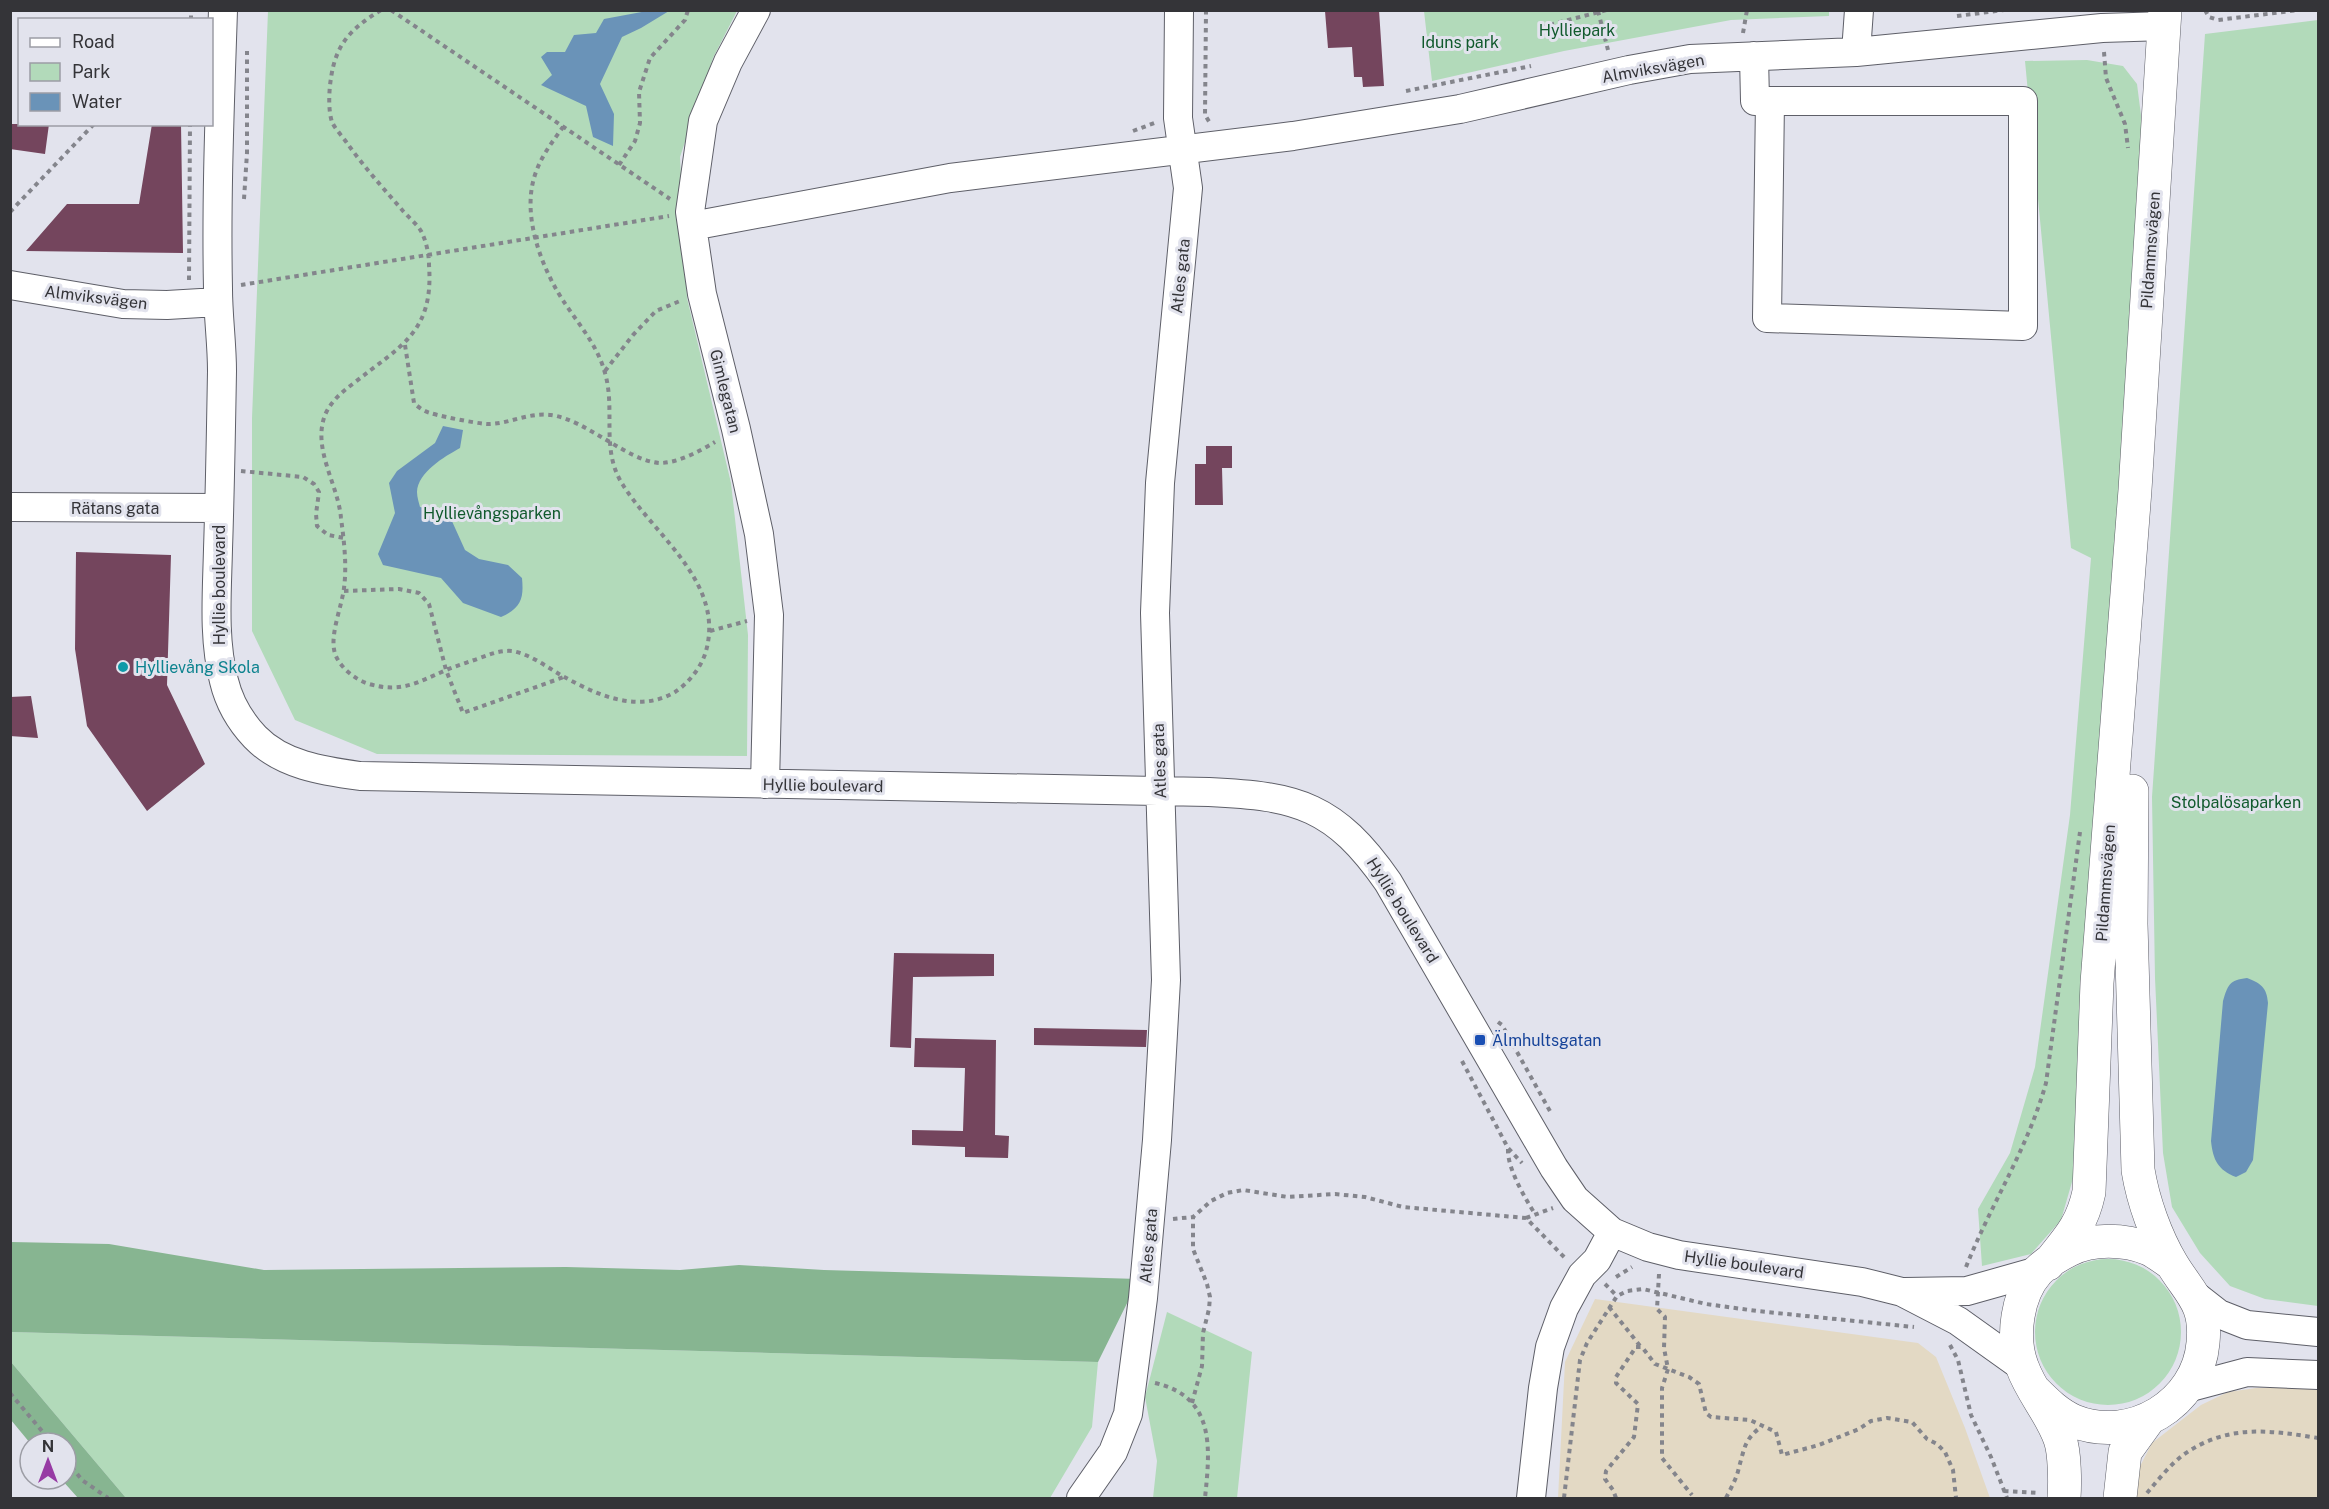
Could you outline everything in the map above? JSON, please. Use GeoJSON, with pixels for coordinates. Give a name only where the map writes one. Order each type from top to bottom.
{"type":"FeatureCollection","features":[{"type":"Feature","properties":{"kind":"main road","name":"Pildammsvägen"},"geometry":{"type":"LineString","coordinates":[[2064,1497],[2061,1441],[2028,1378],[2016,1338],[2019,1310],[2026,1290],[2073,1234],[2083,1216],[2089,1192],[2097,983],[2135,490],[2165,18]]}},
{"type":"Feature","properties":{"kind":"main road","name":"Pildammsvägen"},"geometry":{"type":"LineString","coordinates":[[2028,1378],[2052,1408],[2082,1423],[2099,1427],[2124,1427],[2148,1420],[2170,1407],[2187,1388],[2198,1367],[2203,1343],[2203,1319],[2196,1296],[2172,1264],[2142,1196],[2135,1134],[2131,924],[2135,490]]}},
{"type":"Feature","properties":{"kind":"main road","name":"Pildammsvägen"},"geometry":{"type":"LineString","coordinates":[[2043,1267],[2071,1249],[2097,1242],[2124,1242],[2150,1250],[2172,1264]]}},
{"type":"Feature","properties":{"kind":"main road","name":"Pildammsvägen"},"geometry":{"type":"LineString","coordinates":[[2120,1497],[2125,1452],[2148,1420]]}},
{"type":"Feature","properties":{"kind":"street","name":"Hyllie boulevard"},"geometry":{"type":"LineString","coordinates":[[223,10],[232,289],[222,334],[218,645],[225,684],[233,706],[257,738],[280,756],[307,767],[360,776],[1252,794],[1308,808],[1347,832],[1368,853],[1388,882],[1554,1168],[1575,1199],[1612,1232],[1648,1247],[1679,1255],[1862,1282],[1902,1292],[1958,1321],[2028,1378]]}},
{"type":"Feature","properties":{"kind":"street","name":"Gimlegatan"},"geometry":{"type":"LineString","coordinates":[[756,10],[728,62],[703,122],[691,219],[702,294],[736,429],[759,534],[769,615],[765,784]]}},
{"type":"Feature","properties":{"kind":"street","name":"Atles gata"},"geometry":{"type":"LineString","coordinates":[[1081,1498],[1113,1452],[1128,1414],[1151,1221],[1166,980],[1156,591],[1160,483],[1188,188],[1183,150],[1191,117],[1179,10]]}},
{"type":"Feature","properties":{"kind":"street"},"geometry":{"type":"LineString","coordinates":[[1856,52],[1859,10]]}},
{"type":"Feature","properties":{"kind":"street","name":"Almviksvägen"},"geometry":{"type":"LineString","coordinates":[[691,219],[950,178],[1293,136],[1460,109],[1748,45],[1856,52],[2102,28],[2165,18]]}},
{"type":"Feature","properties":{"kind":"street"},"geometry":{"type":"LineString","coordinates":[[1748,45],[1755,101],[1770,101],[2023,101],[2023,326],[1767,318],[1770,101]]}},
{"type":"Feature","properties":{"kind":"street","name":"Almviksvägen"},"geometry":{"type":"LineString","coordinates":[[10,285],[123,304],[168,305],[232,289]]}},
{"type":"Feature","properties":{"kind":"street","name":"Rätans gata"},"geometry":{"type":"LineString","coordinates":[[10,507],[219,508]]}},
{"type":"Feature","properties":{"kind":"street"},"geometry":{"type":"LineString","coordinates":[[1531,1498],[1543,1388],[1550,1347],[1564,1308],[1595,1281],[1597,1260],[1612,1232]]}},
{"type":"Feature","properties":{"kind":"street","name":"Hyllie boulevard"},"geometry":{"type":"LineString","coordinates":[[1902,1292],[1967,1291],[2043,1267]]}},
{"type":"Feature","properties":{"kind":"street"},"geometry":{"type":"LineString","coordinates":[[2196,1296],[2219,1314],[2247,1325],[2319,1332]]}},
{"type":"Feature","properties":{"kind":"street"},"geometry":{"type":"LineString","coordinates":[[2187,1388],[2247,1372],[2271,1371],[2319,1375]]}},
{"type":"Feature","properties":{"kind":"path"},"geometry":{"type":"LineString","coordinates":[[381,10],[355,26],[334,57],[330,89],[332,121],[358,158],[422,232],[429,256],[431,287],[420,323],[405,345],[336,397],[323,419],[322,450],[340,507],[344,538],[344,591],[334,649],[343,667],[362,683],[392,690],[420,683],[446,670],[495,652],[510,651],[530,656],[564,677],[621,702],[650,701],[674,693],[703,662],[710,631],[708,607],[699,585],[622,483],[612,462],[609,440],[609,394],[605,371],[589,336],[549,278],[539,256],[531,205],[534,176],[547,149],[563,127]]}},
{"type":"Feature","properties":{"kind":"path"},"geometry":{"type":"LineString","coordinates":[[391,10],[620,165],[691,219]]}},
{"type":"Feature","properties":{"kind":"path"},"geometry":{"type":"LineString","coordinates":[[620,165],[634,141],[640,123],[639,92],[650,58],[685,20],[687,10]]}},
{"type":"Feature","properties":{"kind":"path"},"geometry":{"type":"LineString","coordinates":[[1131,132],[1151,123],[1191,117],[1206,10]]}},
{"type":"Feature","properties":{"kind":"path"},"geometry":{"type":"LineString","coordinates":[[1541,27],[1607,10]]}},
{"type":"Feature","properties":{"kind":"path"},"geometry":{"type":"LineString","coordinates":[[1747,10],[1748,45]]}},
{"type":"Feature","properties":{"kind":"path"},"geometry":{"type":"LineString","coordinates":[[2205,10],[2209,17],[2218,20],[2299,10]]}},
{"type":"Feature","properties":{"kind":"path"},"geometry":{"type":"LineString","coordinates":[[1598,12],[1608,50]]}},
{"type":"Feature","properties":{"kind":"path"},"geometry":{"type":"LineString","coordinates":[[2102,28],[2106,78],[2125,124],[2128,159]]}},
{"type":"Feature","properties":{"kind":"path"},"geometry":{"type":"LineString","coordinates":[[243,209],[247,153],[247,46]]}},
{"type":"Feature","properties":{"kind":"path"},"geometry":{"type":"LineString","coordinates":[[10,212],[92,126]]}},
{"type":"Feature","properties":{"kind":"path"},"geometry":{"type":"LineString","coordinates":[[190,126],[189,289],[232,289],[536,239],[691,219]]}},
{"type":"Feature","properties":{"kind":"path"},"geometry":{"type":"LineString","coordinates":[[605,371],[633,335],[656,311],[702,294]]}},
{"type":"Feature","properties":{"kind":"path"},"geometry":{"type":"LineString","coordinates":[[405,345],[414,403],[426,412],[488,424],[526,415],[552,415],[577,424],[634,455],[660,463],[701,451],[736,429]]}},
{"type":"Feature","properties":{"kind":"path"},"geometry":{"type":"LineString","coordinates":[[220,467],[266,475],[303,477],[314,484],[319,492],[317,526],[328,535],[344,538]]}},
{"type":"Feature","properties":{"kind":"path"},"geometry":{"type":"LineString","coordinates":[[344,591],[399,589],[419,593],[429,604],[446,670],[463,713],[564,677]]}},
{"type":"Feature","properties":{"kind":"path"},"geometry":{"type":"LineString","coordinates":[[710,631],[769,615]]}},
{"type":"Feature","properties":{"kind":"path"},"geometry":{"type":"LineString","coordinates":[[1983,1225],[2015,1166],[2038,1111],[2046,1083],[2081,827]]}},
{"type":"Feature","properties":{"kind":"path"},"geometry":{"type":"LineString","coordinates":[[1494,1018],[1502,1025],[1549,1105],[1552,1116]]}},
{"type":"Feature","properties":{"kind":"path"},"geometry":{"type":"LineString","coordinates":[[1461,1059],[1508,1148],[1529,1169]]}},
{"type":"Feature","properties":{"kind":"path"},"geometry":{"type":"LineString","coordinates":[[1508,1148],[1508,1158],[1516,1180],[1535,1214]]}},
{"type":"Feature","properties":{"kind":"path"},"geometry":{"type":"LineString","coordinates":[[1192,1403],[1202,1366],[1203,1333],[1210,1297],[1193,1249],[1193,1217],[1211,1201],[1227,1193],[1243,1190],[1288,1197],[1335,1194],[1365,1197],[1403,1207],[1526,1218],[1595,1281],[1617,1296]]}},
{"type":"Feature","properties":{"kind":"path"},"geometry":{"type":"LineString","coordinates":[[1595,1281],[1641,1265]]}},
{"type":"Feature","properties":{"kind":"path"},"geometry":{"type":"LineString","coordinates":[[1655,1268],[1660,1276],[1657,1309],[1665,1317],[1664,1348],[1668,1369],[1662,1388],[1662,1458],[1692,1495]]}},
{"type":"Feature","properties":{"kind":"path"},"geometry":{"type":"LineString","coordinates":[[1564,1498],[1580,1360],[1587,1343],[1609,1307],[1617,1296],[1627,1291],[1643,1289],[1716,1305],[1919,1328]]}},
{"type":"Feature","properties":{"kind":"path"},"geometry":{"type":"LineString","coordinates":[[1609,1307],[1655,1364],[1699,1384],[1706,1413],[1711,1418],[1750,1420],[1776,1432],[1782,1455],[1819,1445],[1859,1429],[1871,1420],[1887,1418],[1912,1422],[1927,1439],[1945,1452],[1953,1470],[1956,1498]]}},
{"type":"Feature","properties":{"kind":"path"},"geometry":{"type":"LineString","coordinates":[[1616,1498],[1605,1479],[1606,1471],[1634,1437],[1638,1404],[1616,1383],[1616,1377],[1636,1347],[1642,1347]]}},
{"type":"Feature","properties":{"kind":"path"},"geometry":{"type":"LineString","coordinates":[[1134,1378],[1168,1386],[1192,1403],[1202,1419],[1208,1437],[1205,1498]]}},
{"type":"Feature","properties":{"kind":"path"},"geometry":{"type":"LineString","coordinates":[[10,1393],[42,1431]]}},
{"type":"Feature","properties":{"kind":"path"},"geometry":{"type":"LineString","coordinates":[[1726,1498],[1739,1469],[1743,1448],[1750,1435],[1762,1426]]}},
{"type":"Feature","properties":{"kind":"path"},"geometry":{"type":"LineString","coordinates":[[2120,1497],[2146,1494],[2182,1455],[2212,1439],[2245,1431],[2270,1430],[2319,1438]]}},
{"type":"Feature","properties":{"kind":"path"},"geometry":{"type":"LineString","coordinates":[[78,1475],[108,1498]]}},
{"type":"Feature","properties":{"kind":"path"},"geometry":{"type":"LineString","coordinates":[[2004,1491],[2064,1497]]}},
{"type":"Feature","properties":{"kind":"shaded area"},"geometry":{"type":"Polygon","coordinates":[[[1595,1299],[1918,1343],[1936,1357],[1990,1498],[1558,1498],[1565,1362],[1595,1299]]]}},
{"type":"Feature","properties":{"kind":"shaded area"},"geometry":{"type":"Polygon","coordinates":[[[2294,1387],[2318,1390],[2318,1498],[2134,1498],[2136,1474],[2152,1443],[2201,1405],[2228,1392],[2256,1388],[2294,1387]]]}},
{"type":"Feature","properties":{"kind":"green space","name":"Iduns park"},"geometry":{"type":"Polygon","coordinates":[[[1829,10],[1829,16],[1731,20],[1564,51],[1432,81],[1424,11],[1829,10]]]}},
{"type":"Feature","properties":{"kind":"green space","name":"Hyllievångsparken"},"geometry":{"type":"Polygon","coordinates":[[[268,11],[737,11],[713,58],[680,157],[687,298],[731,483],[748,635],[747,756],[377,754],[295,720],[252,631],[252,418],[268,11]]]}},
{"type":"Feature","properties":{"kind":"green space","name":"Stolpalösaparken"},"geometry":{"type":"Polygon","coordinates":[[[2318,20],[2318,1306],[2265,1299],[2230,1286],[2200,1253],[2172,1207],[2163,1153],[2155,978],[2152,797],[2205,34],[2318,20]]]}},
{"type":"Feature","properties":{"kind":"green space"},"geometry":{"type":"Polygon","coordinates":[[[2087,60],[2123,66],[2137,84],[2143,131],[2078,1161],[2061,1220],[2031,1254],[1982,1266],[1978,1209],[2010,1153],[2035,1067],[2070,815],[2091,558],[2071,548],[2025,61],[2087,60]]]}},
{"type":"Feature","properties":{"kind":"green space"},"geometry":{"type":"Polygon","coordinates":[[[11,1242],[109,1244],[264,1270],[566,1267],[680,1270],[739,1265],[824,1270],[1139,1279],[1098,1362],[11,1332],[11,1242]]]}},
{"type":"Feature","properties":{"kind":"green space"},"geometry":{"type":"Polygon","coordinates":[[[2108,1259],[2136,1265],[2160,1280],[2175,1304],[2181,1332],[2175,1360],[2160,1384],[2136,1399],[2108,1405],[2080,1399],[2056,1384],[2041,1360],[2035,1332],[2041,1304],[2056,1280],[2080,1265],[2108,1259]]]}},
{"type":"Feature","properties":{"kind":"green space"},"geometry":{"type":"Polygon","coordinates":[[[1167,1312],[1252,1352],[1237,1498],[1153,1498],[1157,1461],[1145,1397],[1167,1312]]]}},
{"type":"Feature","properties":{"kind":"green space"},"geometry":{"type":"Polygon","coordinates":[[[10,1332],[1098,1362],[1092,1427],[1050,1498],[126,1498],[78,1441],[78,1431],[69,1431],[11,1362],[10,1332]]]}},
{"type":"Feature","properties":{"kind":"green space"},"geometry":{"type":"Polygon","coordinates":[[[11,1362],[69,1431],[20,1431],[11,1420],[11,1362]]]}},
{"type":"Feature","properties":{"kind":"green space"},"geometry":{"type":"Polygon","coordinates":[[[78,1441],[126,1498],[78,1498],[72,1491],[78,1491],[78,1441]]]}},
{"type":"Feature","properties":{"kind":"water"},"geometry":{"type":"Polygon","coordinates":[[[647,11],[669,11],[622,37],[600,84],[614,114],[613,146],[593,137],[586,106],[541,85],[552,75],[541,57],[547,52],[565,52],[574,35],[596,33],[604,19],[647,11]]]}},
{"type":"Feature","properties":{"kind":"water"},"geometry":{"type":"Polygon","coordinates":[[[443,426],[463,430],[460,448],[433,466],[422,478],[417,492],[420,507],[439,511],[451,519],[465,550],[479,559],[508,565],[522,578],[520,602],[513,610],[501,617],[463,603],[441,578],[383,565],[378,554],[395,513],[389,483],[397,471],[435,443],[443,426]]]}},
{"type":"Feature","properties":{"kind":"water"},"geometry":{"type":"Polygon","coordinates":[[[2247,978],[2262,987],[2268,1003],[2253,1160],[2246,1172],[2236,1177],[2218,1164],[2213,1154],[2211,1141],[2223,1001],[2230,984],[2247,978]]]}},
{"type":"Feature","properties":{"kind":"building"},"geometry":{"type":"Polygon","coordinates":[[[1379,10],[1384,86],[1363,87],[1362,77],[1354,77],[1352,47],[1328,48],[1325,11],[1379,10]]]}},
{"type":"Feature","properties":{"kind":"building"},"geometry":{"type":"Polygon","coordinates":[[[10,124],[49,126],[45,154],[10,149],[10,124]]]}},
{"type":"Feature","properties":{"kind":"building"},"geometry":{"type":"Polygon","coordinates":[[[152,126],[181,126],[183,253],[26,251],[67,204],[139,204],[152,126]]]}},
{"type":"Feature","properties":{"kind":"building"},"geometry":{"type":"Polygon","coordinates":[[[1206,446],[1232,446],[1232,468],[1222,468],[1223,505],[1195,505],[1195,464],[1206,464],[1206,446]]]}},
{"type":"Feature","properties":{"kind":"building","name":"Hyllievång Skola"},"geometry":{"type":"Polygon","coordinates":[[[76,552],[171,555],[167,685],[205,764],[147,811],[87,726],[75,649],[76,552]]]}},
{"type":"Feature","properties":{"kind":"building"},"geometry":{"type":"Polygon","coordinates":[[[31,696],[38,738],[10,736],[10,697],[31,696]]]}},
{"type":"Feature","properties":{"kind":"building"},"geometry":{"type":"Polygon","coordinates":[[[894,953],[994,954],[994,976],[913,977],[911,1048],[890,1047],[894,953]]]}},
{"type":"Feature","properties":{"kind":"building"},"geometry":{"type":"Polygon","coordinates":[[[1034,1028],[1147,1030],[1146,1047],[1034,1045],[1034,1028]]]}},
{"type":"Feature","properties":{"kind":"building"},"geometry":{"type":"Polygon","coordinates":[[[915,1038],[996,1040],[995,1135],[1009,1136],[1008,1158],[965,1157],[965,1147],[912,1145],[912,1130],[963,1131],[965,1068],[914,1067],[915,1038]]]}},
{"type":"Feature","properties":{"kind":"place","name":"Hyllievång Skola"},"geometry":{"type":"Point","coordinates":[123,667]}},
{"type":"Feature","properties":{"kind":"place","name":"Älmhultsgatan"},"geometry":{"type":"Point","coordinates":[1480,1040]}},
{"type":"Feature","properties":{"kind":"park label","name":"Hylliepark"},"geometry":{"type":"Point","coordinates":[1577,30]}}]}
